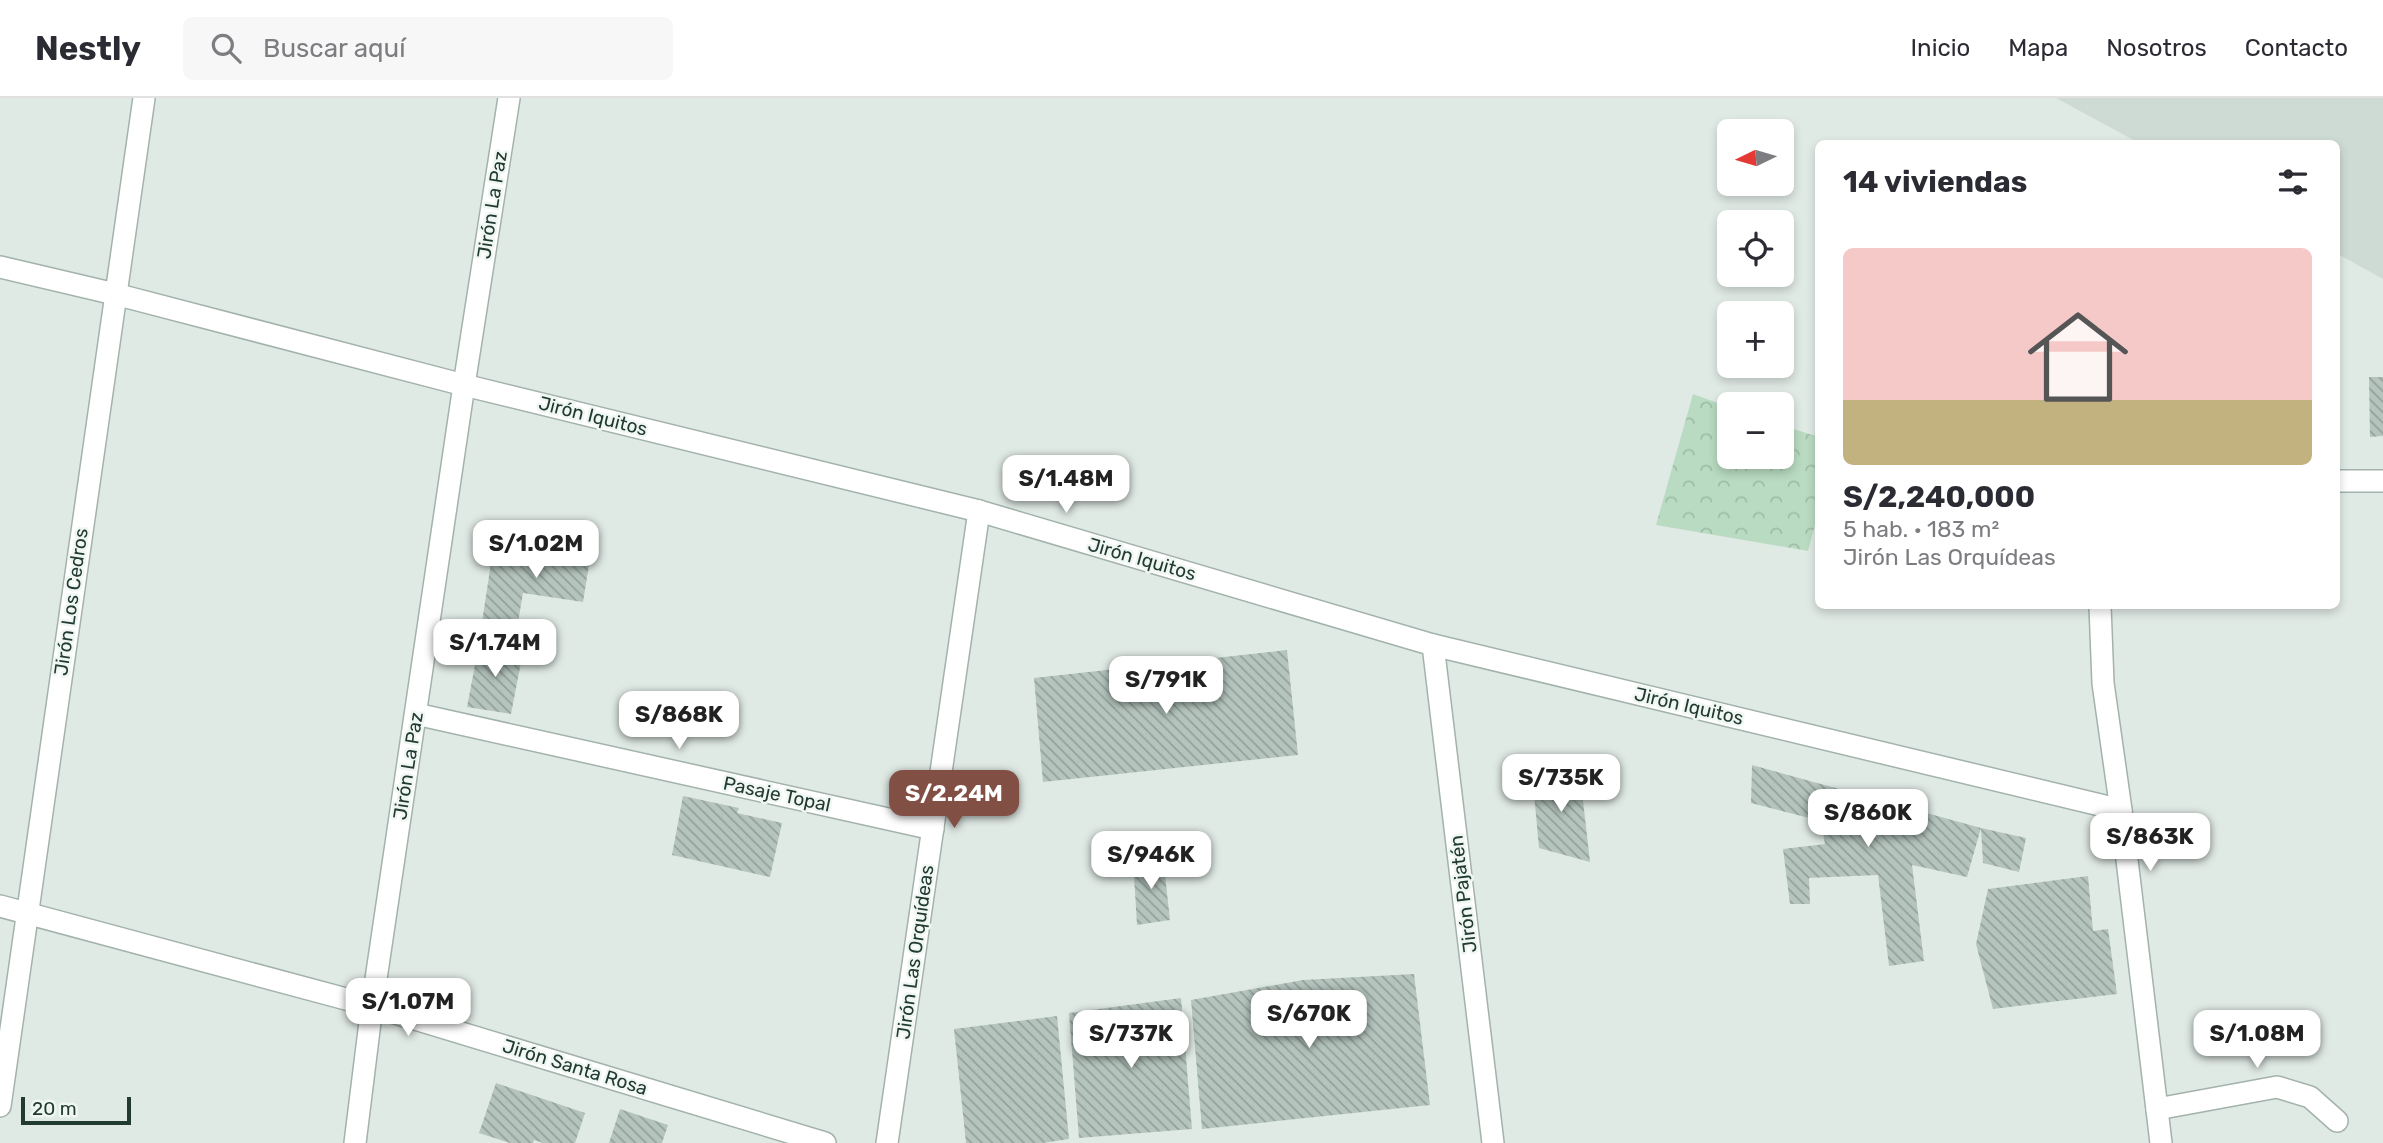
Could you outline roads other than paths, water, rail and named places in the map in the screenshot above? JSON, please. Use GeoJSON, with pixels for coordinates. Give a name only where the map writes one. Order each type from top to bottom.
{"type":"FeatureCollection","features":[{"type":"Feature","properties":{"kind":"street","name":"Jirón Los Cedros"},"geometry":{"type":"LineString","coordinates":[[0,1106],[144,98]]}},
{"type":"Feature","properties":{"kind":"street","name":"Jirón La Paz"},"geometry":{"type":"LineString","coordinates":[[355,1143],[372,1006],[509,98]]}},
{"type":"Feature","properties":{"kind":"street","name":"Jirón Iquitos"},"geometry":{"type":"LineString","coordinates":[[0,267],[115,294],[464,385],[979,511],[1433,645],[2121,810]]}},
{"type":"Feature","properties":{"kind":"street"},"geometry":{"type":"LineString","coordinates":[[2340,481],[2383,481]]}},
{"type":"Feature","properties":{"kind":"street","name":"Jirón Las Orquídeas"},"geometry":{"type":"LineString","coordinates":[[887,1143],[979,511]]}},
{"type":"Feature","properties":{"kind":"street"},"geometry":{"type":"LineString","coordinates":[[2100,609],[2103,683],[2161,1143]]}},
{"type":"Feature","properties":{"kind":"street","name":"Jirón Pajatén"},"geometry":{"type":"LineString","coordinates":[[1433,645],[1493,1143]]}},
{"type":"Feature","properties":{"kind":"street","name":"Pasaje Topal"},"geometry":{"type":"LineString","coordinates":[[416,714],[933,829]]}},
{"type":"Feature","properties":{"kind":"street","name":"Jirón Santa Rosa"},"geometry":{"type":"LineString","coordinates":[[0,906],[372,1006],[825,1143]]}},
{"type":"Feature","properties":{"kind":"street"},"geometry":{"type":"LineString","coordinates":[[2157,1109],[2277,1087],[2310,1097],[2337,1121]]}}]}
